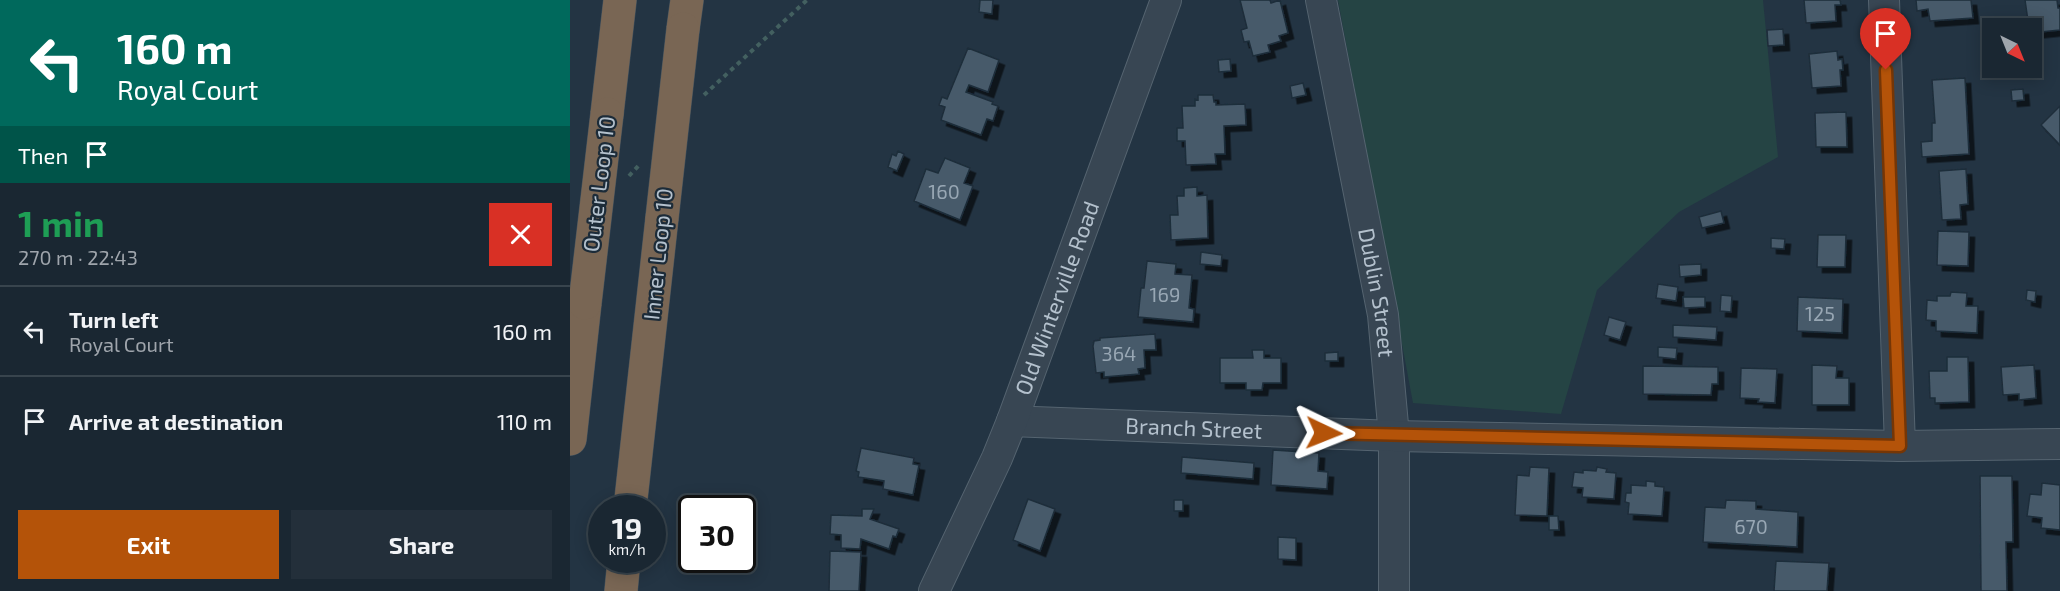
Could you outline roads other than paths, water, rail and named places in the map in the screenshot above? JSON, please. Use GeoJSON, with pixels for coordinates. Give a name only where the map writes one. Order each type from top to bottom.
{"type":"FeatureCollection","features":[{"type":"Feature","properties":{"kind":"highway","name":"Outer Loop 10"},"geometry":{"type":"LineString","coordinates":[[570,440],[620,0]]}},
{"type":"Feature","properties":{"kind":"highway","name":"Inner Loop 10"},"geometry":{"type":"LineString","coordinates":[[631,495],[685,15]]}},
{"type":"Feature","properties":{"kind":"highway"},"geometry":{"type":"LineString","coordinates":[[621,591],[623,573]]}},
{"type":"Feature","properties":{"kind":"street","name":"Old Winterville Road"},"geometry":{"type":"LineString","coordinates":[[934,591],[1012,421],[1167,0]]}},
{"type":"Feature","properties":{"kind":"street","name":"Dublin Street"},"geometry":{"type":"LineString","coordinates":[[1321,0],[1381,304],[1394,436],[1394,591]]}},
{"type":"Feature","properties":{"kind":"street"},"geometry":{"type":"LineString","coordinates":[[1884,0],[1900,446]]}},
{"type":"Feature","properties":{"kind":"street","name":"Branch Street"},"geometry":{"type":"LineString","coordinates":[[1012,421],[1394,436],[1900,446],[2060,444]]}}]}
